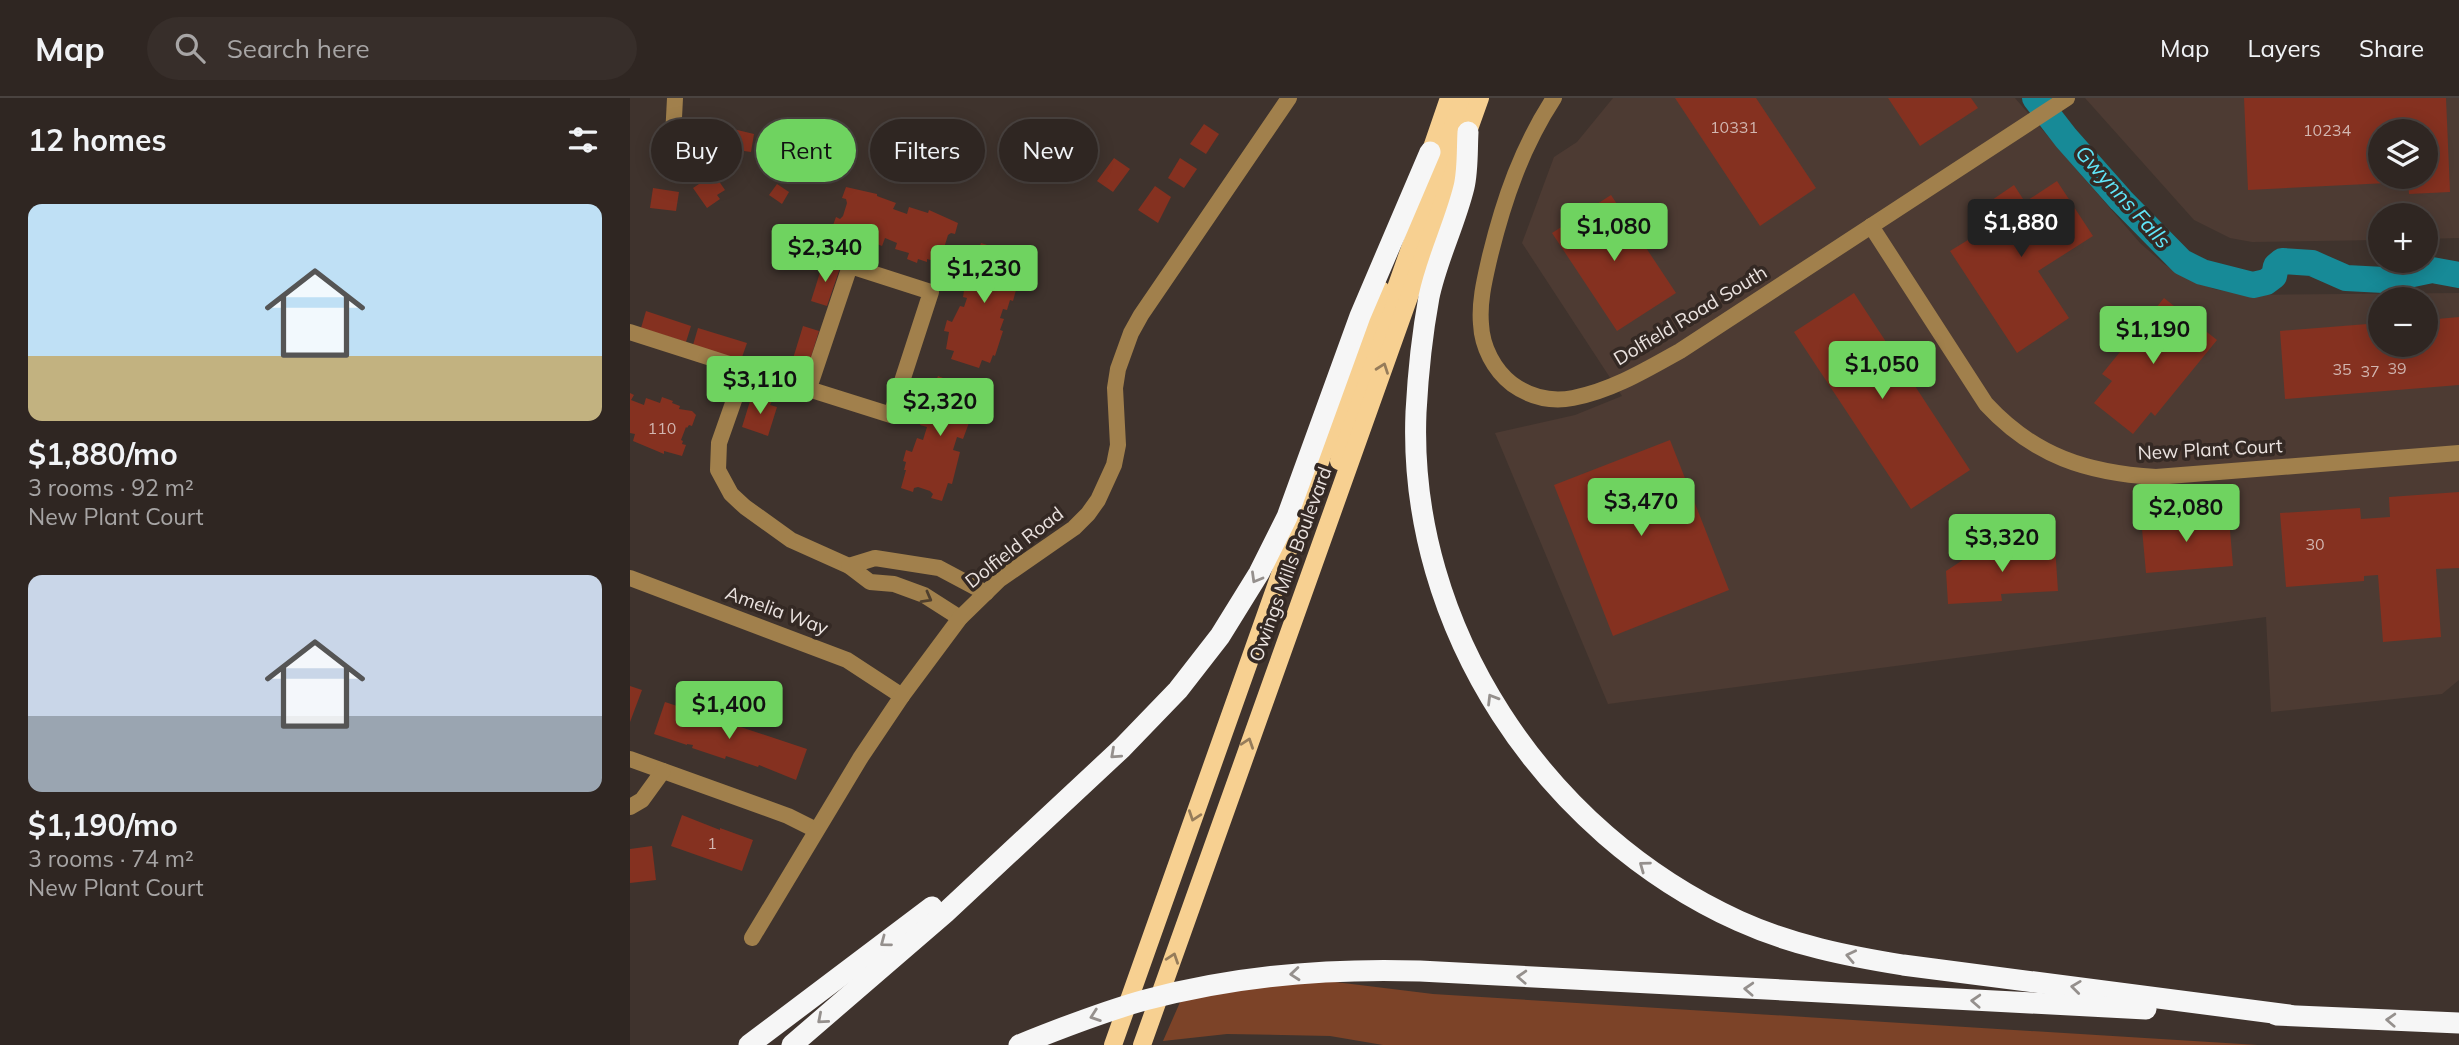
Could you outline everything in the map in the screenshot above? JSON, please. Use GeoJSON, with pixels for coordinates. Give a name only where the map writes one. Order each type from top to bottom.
{"type":"FeatureCollection","features":[{"type":"Feature","properties":{"kind":"highway"},"geometry":{"type":"LineString","coordinates":[[1468,132],[1464,185],[1438,263],[1423,338],[1416,415],[1420,490],[1440,582],[1466,650],[1489,695],[1509,726],[1562,794],[1611,840],[1668,883],[1741,922],[1798,943],[1828,952],[1903,965],[2289,1015]]}},
{"type":"Feature","properties":{"kind":"highway"},"geometry":{"type":"LineString","coordinates":[[792,1045],[945,913],[1150,720],[1201,662],[1247,593],[1287,517],[1360,316],[1430,152]]}},
{"type":"Feature","properties":{"kind":"highway"},"geometry":{"type":"LineString","coordinates":[[749,1045],[1036,826]]}},
{"type":"Feature","properties":{"kind":"highway"},"geometry":{"type":"LineString","coordinates":[[1019,1045],[1144,1000],[1232,981],[1307,972],[1380,970],[2023,1004],[2459,1023]]}},
{"type":"Feature","properties":{"kind":"main road","name":"Owings Mills Boulevard"},"geometry":{"type":"LineString","coordinates":[[1113,1045],[1450,98]]}},
{"type":"Feature","properties":{"kind":"main road"},"geometry":{"type":"LineString","coordinates":[[1318,549],[1348,424],[1463,98]]}},
{"type":"Feature","properties":{"kind":"main road","name":"Owings Mills Boulevard"},"geometry":{"type":"LineString","coordinates":[[1142,1045],[1480,98]]}},
{"type":"Feature","properties":{"kind":"street"},"geometry":{"type":"LineString","coordinates":[[674,119],[676,98]]}},
{"type":"Feature","properties":{"kind":"street","name":"Dolfield Road"},"geometry":{"type":"LineString","coordinates":[[752,938],[861,757],[960,618],[1020,565],[1074,528],[1098,500],[1114,465],[1118,445],[1115,388],[1118,369],[1131,333],[1289,98]]}},
{"type":"Feature","properties":{"kind":"street","name":"Dolfield Road South"},"geometry":{"type":"LineString","coordinates":[[1554,98],[1525,147],[1506,197],[1486,275],[1481,309],[1481,326],[1488,355],[1507,380],[1526,393],[1541,398],[1573,398],[1613,386],[1639,374],[1712,331],[2067,98]]}},
{"type":"Feature","properties":{"kind":"street","name":"New Plant Court"},"geometry":{"type":"LineString","coordinates":[[1871,226],[1986,404],[2003,423],[2022,437],[2070,462],[2125,475],[2156,477],[2459,453]]}},
{"type":"Feature","properties":{"kind":"street"},"geometry":{"type":"LineString","coordinates":[[630,332],[891,415],[931,292],[850,266],[809,388]]}},
{"type":"Feature","properties":{"kind":"street"},"geometry":{"type":"LineString","coordinates":[[745,369],[719,443],[718,470],[731,494],[791,540],[849,566],[870,582],[894,584],[924,595],[960,618]]}},
{"type":"Feature","properties":{"kind":"street"},"geometry":{"type":"LineString","coordinates":[[849,566],[875,558],[939,568],[986,593]]}},
{"type":"Feature","properties":{"kind":"street"},"geometry":{"type":"LineString","coordinates":[[894,584],[900,562]]}},
{"type":"Feature","properties":{"kind":"street","name":"Amelia Way"},"geometry":{"type":"LineString","coordinates":[[630,578],[847,660],[902,696]]}},
{"type":"Feature","properties":{"kind":"street"},"geometry":{"type":"LineString","coordinates":[[630,759],[788,816],[817,830]]}},
{"type":"Feature","properties":{"kind":"street"},"geometry":{"type":"LineString","coordinates":[[630,807],[642,800],[663,771]]}},
{"type":"Feature","properties":{"kind":"shaded area"},"geometry":{"type":"Polygon","coordinates":[[[1613,98],[2015,98],[2140,243],[2164,264],[2185,277],[2214,289],[2245,295],[2368,294],[2368,357],[2438,357],[2438,293],[2459,293],[2459,680],[2442,694],[2271,712],[2266,617],[1608,704],[1495,433],[1575,415],[1622,396],[1522,243],[1554,157],[1577,142],[1613,98]]]}},
{"type":"Feature","properties":{"kind":"shaded area"},"geometry":{"type":"Polygon","coordinates":[[[2085,98],[2459,98],[2459,238],[2438,239],[2438,203],[2368,203],[2368,240],[2252,242],[2230,238],[2194,220],[2085,98]]]}},
{"type":"Feature","properties":{"kind":"shaded area"},"geometry":{"type":"Polygon","coordinates":[[[1327,981],[1433,994],[2258,1045],[1383,1045],[1330,1036],[1227,1034],[1163,1041],[1181,1000],[1263,987],[1327,981]]]}},
{"type":"Feature","properties":{"kind":"building"},"geometry":{"type":"Polygon","coordinates":[[[1675,98],[1756,98],[1816,188],[1760,226],[1675,98]]]}},
{"type":"Feature","properties":{"kind":"building"},"geometry":{"type":"Polygon","coordinates":[[[1888,98],[1971,98],[1978,108],[1920,146],[1888,98]]]}},
{"type":"Feature","properties":{"kind":"building"},"geometry":{"type":"Polygon","coordinates":[[[2244,98],[2446,98],[2450,192],[2409,194],[2409,189],[2438,189],[2438,119],[2368,119],[2368,184],[2248,190],[2244,98]]]}},
{"type":"Feature","properties":{"kind":"building"},"geometry":{"type":"Polygon","coordinates":[[[1204,124],[1219,134],[1206,154],[1190,144],[1204,124]]]}},
{"type":"Feature","properties":{"kind":"building"},"geometry":{"type":"Polygon","coordinates":[[[742,131],[754,134],[751,152],[744,151],[743,156],[742,131]]]}},
{"type":"Feature","properties":{"kind":"building"},"geometry":{"type":"Polygon","coordinates":[[[1114,158],[1130,169],[1113,192],[1098,180],[1114,158]]]}},
{"type":"Feature","properties":{"kind":"building"},"geometry":{"type":"Polygon","coordinates":[[[1180,158],[1197,169],[1184,188],[1168,178],[1180,158]]]}},
{"type":"Feature","properties":{"kind":"building"},"geometry":{"type":"Polygon","coordinates":[[[2057,181],[2093,236],[2038,271],[2069,318],[2017,353],[1950,251],[1981,232],[1970,215],[2014,185],[2025,202],[2057,181]]]}},
{"type":"Feature","properties":{"kind":"building"},"geometry":{"type":"Polygon","coordinates":[[[702,182],[720,182],[725,190],[717,195],[720,199],[707,208],[693,188],[702,182]]]}},
{"type":"Feature","properties":{"kind":"building"},"geometry":{"type":"Polygon","coordinates":[[[777,184],[789,192],[782,204],[769,195],[777,184]]]}},
{"type":"Feature","properties":{"kind":"building"},"geometry":{"type":"Polygon","coordinates":[[[1155,186],[1171,197],[1158,223],[1138,210],[1155,186]]]}},
{"type":"Feature","properties":{"kind":"building"},"geometry":{"type":"Polygon","coordinates":[[[846,187],[877,194],[896,203],[893,209],[907,214],[909,207],[928,213],[929,210],[958,223],[955,234],[948,235],[944,248],[945,252],[949,253],[945,264],[927,259],[927,262],[918,259],[917,263],[907,259],[909,253],[895,249],[897,243],[885,238],[882,246],[869,241],[867,246],[832,228],[836,217],[840,219],[843,216],[847,203],[846,199],[842,198],[846,187]]]}},
{"type":"Feature","properties":{"kind":"building"},"geometry":{"type":"Polygon","coordinates":[[[653,188],[679,192],[676,211],[650,208],[653,188]]]}},
{"type":"Feature","properties":{"kind":"building"},"geometry":{"type":"Polygon","coordinates":[[[1611,195],[1676,293],[1617,331],[1552,233],[1611,195]]]}},
{"type":"Feature","properties":{"kind":"building"},"geometry":{"type":"Polygon","coordinates":[[[981,243],[1023,257],[1022,262],[1025,263],[1013,289],[1016,290],[1013,301],[1010,300],[1007,310],[1003,309],[1000,318],[1004,319],[1000,330],[1003,331],[995,356],[993,355],[990,363],[982,360],[979,368],[951,359],[954,351],[946,349],[949,332],[944,331],[947,320],[952,322],[960,306],[964,307],[967,298],[963,297],[966,278],[962,277],[965,267],[971,268],[976,247],[979,248],[981,243]]]}},
{"type":"Feature","properties":{"kind":"building"},"geometry":{"type":"Polygon","coordinates":[[[823,263],[840,268],[827,306],[811,301],[823,263]]]}},
{"type":"Feature","properties":{"kind":"building"},"geometry":{"type":"Polygon","coordinates":[[[1854,293],[1970,470],[1911,509],[1794,332],[1854,293]]]}},
{"type":"Feature","properties":{"kind":"building"},"geometry":{"type":"Polygon","coordinates":[[[2164,298],[2217,340],[2155,416],[2151,412],[2133,434],[2094,403],[2112,381],[2102,374],[2164,298]]]}},
{"type":"Feature","properties":{"kind":"building"},"geometry":{"type":"Polygon","coordinates":[[[646,311],[691,326],[686,342],[641,328],[646,311]]]}},
{"type":"Feature","properties":{"kind":"building"},"geometry":{"type":"Polygon","coordinates":[[[2459,317],[2459,385],[2285,399],[2280,331],[2368,324],[2368,357],[2438,357],[2438,319],[2459,317]]]}},
{"type":"Feature","properties":{"kind":"building"},"geometry":{"type":"Polygon","coordinates":[[[803,326],[819,331],[807,370],[791,365],[803,326]]]}},
{"type":"Feature","properties":{"kind":"building"},"geometry":{"type":"Polygon","coordinates":[[[698,328],[747,343],[741,360],[693,345],[698,328]]]}},
{"type":"Feature","properties":{"kind":"building"},"geometry":{"type":"Polygon","coordinates":[[[938,376],[948,380],[950,386],[962,390],[967,390],[968,385],[979,389],[972,421],[970,420],[963,439],[957,437],[953,450],[960,452],[952,484],[948,483],[942,501],[931,498],[933,494],[930,491],[918,487],[914,488],[913,492],[901,488],[906,470],[906,462],[903,461],[906,450],[912,452],[917,438],[923,440],[927,427],[920,425],[925,411],[919,409],[922,400],[926,402],[938,376]]]}},
{"type":"Feature","properties":{"kind":"building"},"geometry":{"type":"Polygon","coordinates":[[[630,393],[634,395],[631,400],[644,405],[646,398],[660,403],[662,397],[673,401],[672,403],[680,406],[679,409],[692,411],[696,415],[692,426],[686,427],[681,440],[682,444],[686,445],[682,456],[664,451],[664,454],[633,441],[635,434],[630,433],[630,393]]]}},
{"type":"Feature","properties":{"kind":"building"},"geometry":{"type":"Polygon","coordinates":[[[751,398],[772,401],[770,405],[777,407],[768,436],[742,427],[751,398]]]}},
{"type":"Feature","properties":{"kind":"building"},"geometry":{"type":"Polygon","coordinates":[[[1670,440],[1729,590],[1613,636],[1554,485],[1670,440]]]}},
{"type":"Feature","properties":{"kind":"building"},"geometry":{"type":"Polygon","coordinates":[[[2459,492],[2459,568],[2436,569],[2441,637],[2383,642],[2378,575],[2364,576],[2364,581],[2286,587],[2280,513],[2360,508],[2361,519],[2390,517],[2389,497],[2459,492]]]}},
{"type":"Feature","properties":{"kind":"building"},"geometry":{"type":"Polygon","coordinates":[[[2186,514],[2187,521],[2229,518],[2233,566],[2146,573],[2141,518],[2186,514]]]}},
{"type":"Feature","properties":{"kind":"building"},"geometry":{"type":"Polygon","coordinates":[[[1995,539],[2001,549],[2055,546],[2058,591],[2001,594],[2002,601],[1948,604],[1946,571],[1995,539]]]}},
{"type":"Feature","properties":{"kind":"building"},"geometry":{"type":"Polygon","coordinates":[[[630,686],[642,690],[630,722],[630,686]]]}},
{"type":"Feature","properties":{"kind":"building"},"geometry":{"type":"Polygon","coordinates":[[[665,702],[807,749],[796,780],[759,765],[758,767],[726,756],[725,759],[692,748],[693,745],[654,734],[665,702]]]}},
{"type":"Feature","properties":{"kind":"building"},"geometry":{"type":"Polygon","coordinates":[[[682,815],[753,840],[742,871],[671,846],[682,815]]]}},
{"type":"Feature","properties":{"kind":"building"},"geometry":{"type":"Polygon","coordinates":[[[652,846],[656,880],[630,883],[630,849],[652,846]]]}},
{"type":"Feature","properties":{"kind":"waterway","name":"Gwynns Falls"},"geometry":{"type":"LineString","coordinates":[[2035,98],[2121,200],[2182,262],[2202,272],[2253,285],[2266,282],[2274,276],[2276,266],[2282,261],[2312,263],[2346,278],[2384,280],[2432,270],[2459,275]]}}]}
